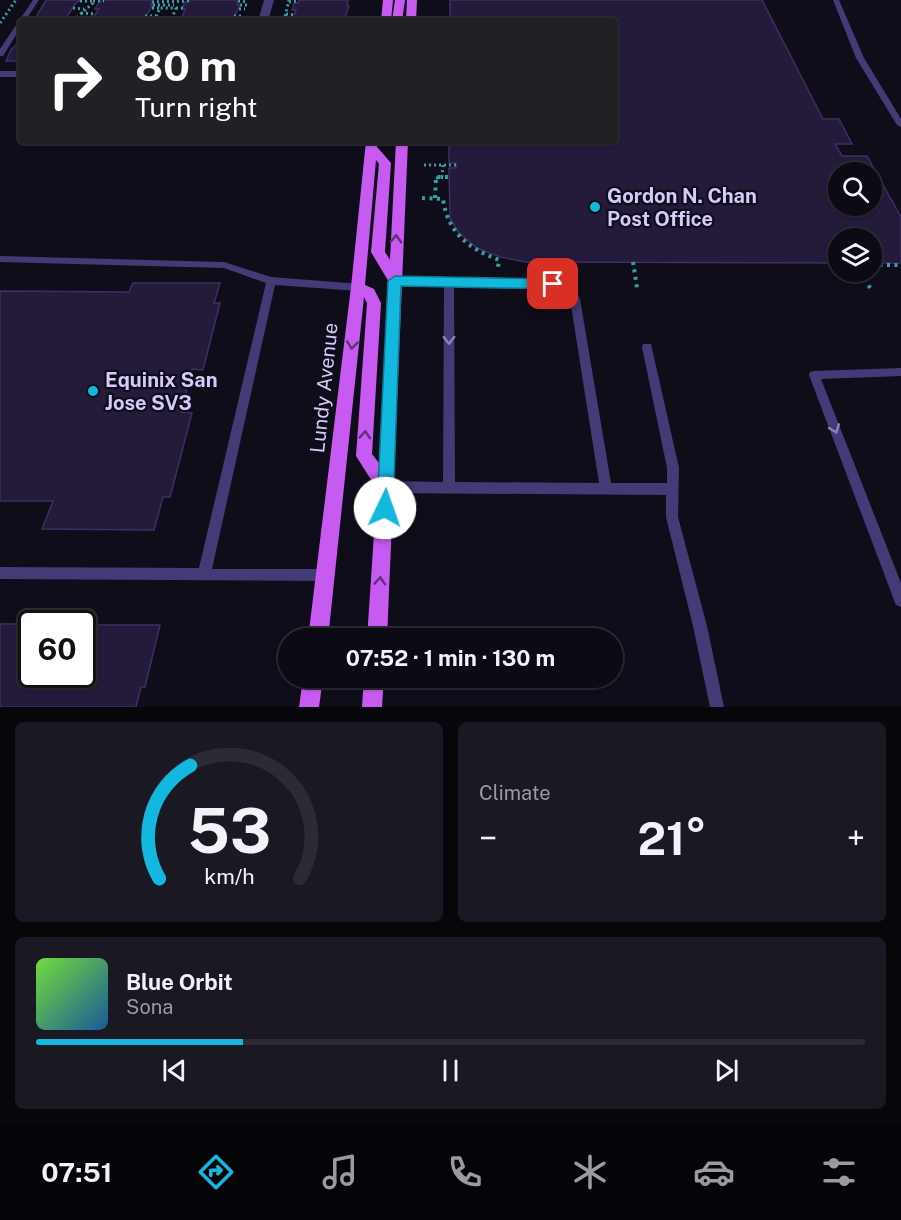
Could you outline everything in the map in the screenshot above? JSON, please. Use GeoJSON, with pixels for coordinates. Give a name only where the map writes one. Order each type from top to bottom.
{"type":"FeatureCollection","features":[{"type":"Feature","properties":{"kind":"main road"},"geometry":{"type":"LineString","coordinates":[[386,18],[388,0]]}},
{"type":"Feature","properties":{"kind":"main road"},"geometry":{"type":"LineString","coordinates":[[397,18],[399,0]]}},
{"type":"Feature","properties":{"kind":"main road"},"geometry":{"type":"LineString","coordinates":[[411,18],[412,0]]}},
{"type":"Feature","properties":{"kind":"main road"},"geometry":{"type":"LineString","coordinates":[[372,144],[386,163],[378,252],[395,281]]}},
{"type":"Feature","properties":{"kind":"main road","name":"Lundy Avenue"},"geometry":{"type":"LineString","coordinates":[[319,628],[372,144]]}},
{"type":"Feature","properties":{"kind":"main road"},"geometry":{"type":"LineString","coordinates":[[377,628],[386,487],[402,144]]}},
{"type":"Feature","properties":{"kind":"main road"},"geometry":{"type":"LineString","coordinates":[[358,287],[369,293],[374,303],[364,456],[386,487]]}},
{"type":"Feature","properties":{"kind":"main road"},"geometry":{"type":"LineString","coordinates":[[309,707],[312,688]]}},
{"type":"Feature","properties":{"kind":"main road"},"geometry":{"type":"LineString","coordinates":[[372,707],[373,688]]}},
{"type":"Feature","properties":{"kind":"street"},"geometry":{"type":"LineString","coordinates":[[264,18],[269,0]]}},
{"type":"Feature","properties":{"kind":"street"},"geometry":{"type":"LineString","coordinates":[[0,74],[18,74]]}},
{"type":"Feature","properties":{"kind":"lane"},"geometry":{"type":"LineString","coordinates":[[24,18],[36,0]]}},
{"type":"Feature","properties":{"kind":"lane"},"geometry":{"type":"LineString","coordinates":[[836,0],[860,58],[901,124]]}},
{"type":"Feature","properties":{"kind":"lane"},"geometry":{"type":"LineString","coordinates":[[0,54],[18,27]]}},
{"type":"Feature","properties":{"kind":"lane"},"geometry":{"type":"LineString","coordinates":[[0,259],[224,265],[271,281],[358,287]]}},
{"type":"Feature","properties":{"kind":"lane"},"geometry":{"type":"LineString","coordinates":[[204,575],[271,281]]}},
{"type":"Feature","properties":{"kind":"lane"},"geometry":{"type":"LineString","coordinates":[[395,281],[553,284],[571,290],[575,299],[606,487]]}},
{"type":"Feature","properties":{"kind":"lane"},"geometry":{"type":"LineString","coordinates":[[449,282],[449,487]]}},
{"type":"Feature","properties":{"kind":"lane"},"geometry":{"type":"LineString","coordinates":[[647,347],[673,468],[672,517],[700,626],[717,707]]}},
{"type":"Feature","properties":{"kind":"lane"},"geometry":{"type":"LineString","coordinates":[[901,372],[814,375],[901,600]]}},
{"type":"Feature","properties":{"kind":"lane"},"geometry":{"type":"LineString","coordinates":[[386,487],[673,489]]}},
{"type":"Feature","properties":{"kind":"lane"},"geometry":{"type":"LineString","coordinates":[[0,573],[326,575]]}},
{"type":"Feature","properties":{"kind":"path"},"geometry":{"type":"LineString","coordinates":[[0,23],[16,0]]}},
{"type":"Feature","properties":{"kind":"path"},"geometry":{"type":"LineString","coordinates":[[80,1],[104,1]]}},
{"type":"Feature","properties":{"kind":"path"},"geometry":{"type":"LineString","coordinates":[[76,18],[93,1]]}},
{"type":"Feature","properties":{"kind":"path"},"geometry":{"type":"LineString","coordinates":[[146,16],[156,16],[160,9],[190,1]]}},
{"type":"Feature","properties":{"kind":"path"},"geometry":{"type":"LineString","coordinates":[[285,18],[289,1],[299,2]]}},
{"type":"Feature","properties":{"kind":"path"},"geometry":{"type":"LineString","coordinates":[[160,9],[152,5],[175,4],[183,8]]}},
{"type":"Feature","properties":{"kind":"path"},"geometry":{"type":"LineString","coordinates":[[239,5],[247,5],[239,5]]}},
{"type":"Feature","properties":{"kind":"path"},"geometry":{"type":"LineString","coordinates":[[73,8],[96,7]]}},
{"type":"Feature","properties":{"kind":"path"},"geometry":{"type":"LineString","coordinates":[[287,8],[293,8]]}},
{"type":"Feature","properties":{"kind":"path"},"geometry":{"type":"LineString","coordinates":[[80,13],[95,16],[87,18]]}},
{"type":"Feature","properties":{"kind":"path"},"geometry":{"type":"LineString","coordinates":[[286,15],[295,15]]}},
{"type":"Feature","properties":{"kind":"path"},"geometry":{"type":"LineString","coordinates":[[233,18],[242,18]]}},
{"type":"Feature","properties":{"kind":"path"},"geometry":{"type":"LineString","coordinates":[[424,165],[456,165]]}},
{"type":"Feature","properties":{"kind":"path"},"geometry":{"type":"LineString","coordinates":[[442,177],[443,165]]}},
{"type":"Feature","properties":{"kind":"path"},"geometry":{"type":"LineString","coordinates":[[435,198],[436,177],[449,177]]}},
{"type":"Feature","properties":{"kind":"path"},"geometry":{"type":"LineString","coordinates":[[422,198],[442,199],[446,219],[459,238],[469,246],[498,260]]}},
{"type":"Feature","properties":{"kind":"path"},"geometry":{"type":"LineString","coordinates":[[633,262],[637,288]]}},
{"type":"Feature","properties":{"kind":"path"},"geometry":{"type":"LineString","coordinates":[[882,265],[901,265]]}},
{"type":"Feature","properties":{"kind":"path"},"geometry":{"type":"LineString","coordinates":[[867,282],[870,288]]}},
{"type":"Feature","properties":{"kind":"building"},"geometry":{"type":"Polygon","coordinates":[[[46,0],[81,0],[75,4],[66,18],[36,18],[46,0]]]}},
{"type":"Feature","properties":{"kind":"building"},"geometry":{"type":"Polygon","coordinates":[[[153,0],[151,5],[153,5],[145,18],[93,18],[99,9],[95,9],[99,2],[153,0]]]}},
{"type":"Feature","properties":{"kind":"building"},"geometry":{"type":"Polygon","coordinates":[[[190,0],[239,0],[237,5],[240,5],[234,18],[182,18],[185,2],[190,0]]]}},
{"type":"Feature","properties":{"kind":"building"},"geometry":{"type":"Polygon","coordinates":[[[299,0],[348,0],[347,6],[349,6],[345,18],[293,18],[296,10],[292,10],[294,3],[298,3],[299,0]]]}},
{"type":"Feature","properties":{"kind":"building","name":"Gordon N. Chan Post Office"},"geometry":{"type":"Polygon","coordinates":[[[450,0],[762,0],[823,119],[839,119],[852,144],[835,144],[842,156],[867,156],[870,162],[828,162],[828,216],[882,216],[882,183],[901,217],[901,263],[882,263],[882,228],[828,228],[828,263],[537,262],[536,259],[533,259],[533,262],[525,262],[500,257],[477,248],[459,233],[450,218],[449,168],[456,168],[456,163],[449,163],[449,144],[618,144],[618,18],[450,18],[450,0]]]}},
{"type":"Feature","properties":{"kind":"building"},"geometry":{"type":"Polygon","coordinates":[[[18,43],[18,61],[6,61],[11,50],[18,43]]]}},
{"type":"Feature","properties":{"kind":"building","name":"Equinix San Jose SV3"},"geometry":{"type":"Polygon","coordinates":[[[133,283],[220,283],[214,303],[220,303],[203,370],[192,369],[181,412],[192,413],[170,497],[163,497],[154,530],[42,529],[53,501],[0,501],[0,291],[129,292],[133,283]]]}},
{"type":"Feature","properties":{"kind":"building"},"geometry":{"type":"Polygon","coordinates":[[[0,624],[18,624],[18,688],[96,688],[96,625],[160,625],[145,687],[141,687],[136,707],[0,707],[0,624]]]}},
{"type":"Feature","properties":{"kind":"place","name":"Gordon N. Chan Post Office"},"geometry":{"type":"Point","coordinates":[595,207]}},
{"type":"Feature","properties":{"kind":"place","name":"Equinix San Jose SV3"},"geometry":{"type":"Point","coordinates":[93,391]}},
{"type":"Feature","properties":{"kind":"route"},"geometry":{"type":"LineString","coordinates":[[385,508],[395,281],[553,284]]}}]}
